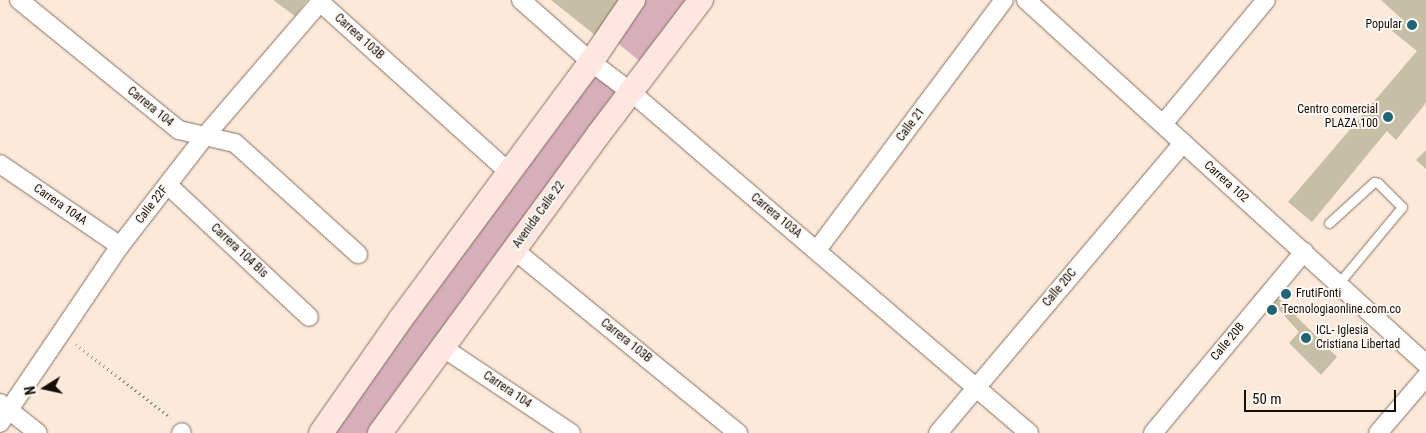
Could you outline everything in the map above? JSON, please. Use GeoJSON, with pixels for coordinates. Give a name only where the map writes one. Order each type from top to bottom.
{"type":"FeatureCollection","features":[{"type":"Feature","properties":{"kind":"street","name":"Carrera 104"},"geometry":{"type":"LineString","coordinates":[[19,0],[178,130],[235,143],[358,254]]}},
{"type":"Feature","properties":{"kind":"street","name":"Carrera 103A"},"geometry":{"type":"LineString","coordinates":[[521,0],[591,62],[631,92],[1030,433]]}},
{"type":"Feature","properties":{"kind":"street"},"geometry":{"type":"LineString","coordinates":[[320,433],[591,62],[633,0]]}},
{"type":"Feature","properties":{"kind":"street","name":"Avenida Calle 22"},"geometry":{"type":"LineString","coordinates":[[380,433],[513,249],[701,0]]}},
{"type":"Feature","properties":{"kind":"street","name":"Calle 21"},"geometry":{"type":"LineString","coordinates":[[817,250],[1004,0]]}},
{"type":"Feature","properties":{"kind":"street","name":"Carrera 102"},"geometry":{"type":"LineString","coordinates":[[1026,0],[1426,364]]}},
{"type":"Feature","properties":{"kind":"street"},"geometry":{"type":"LineString","coordinates":[[1163,124],[1266,0]]}},
{"type":"Feature","properties":{"kind":"street","name":"Calle 22F"},"geometry":{"type":"LineString","coordinates":[[3,412],[62,333],[120,246],[205,136],[321,1]]}},
{"type":"Feature","properties":{"kind":"street","name":"Carrera 103B"},"geometry":{"type":"LineString","coordinates":[[321,1],[509,172]]}},
{"type":"Feature","properties":{"kind":"street","name":"Calle 20C"},"geometry":{"type":"LineString","coordinates":[[938,433],[1183,143]]}},
{"type":"Feature","properties":{"kind":"street","name":"Carrera 104A"},"geometry":{"type":"LineString","coordinates":[[0,164],[120,246]]}},
{"type":"Feature","properties":{"kind":"street","name":"Carrera 104 Bis"},"geometry":{"type":"LineString","coordinates":[[168,185],[309,317]]}},
{"type":"Feature","properties":{"kind":"street","name":"Carrera 103B"},"geometry":{"type":"LineString","coordinates":[[513,249],[738,433]]}},
{"type":"Feature","properties":{"kind":"street","name":"Calle 20B"},"geometry":{"type":"LineString","coordinates":[[1153,433],[1304,252]]}},
{"type":"Feature","properties":{"kind":"street","name":"Carrera 104"},"geometry":{"type":"LineString","coordinates":[[442,348],[571,433]]}},
{"type":"Feature","properties":{"kind":"street"},"geometry":{"type":"LineString","coordinates":[[1378,433],[1426,377]]}},
{"type":"Feature","properties":{"kind":"street"},"geometry":{"type":"LineString","coordinates":[[3,412],[38,433]]}},
{"type":"Feature","properties":{"kind":"lane"},"geometry":{"type":"LineString","coordinates":[[1329,223],[1376,182],[1402,208],[1338,284]]}},
{"type":"Feature","properties":{"kind":"path"},"geometry":{"type":"LineString","coordinates":[[62,333],[178,428]]}},
{"type":"Feature","properties":{"kind":"shaded area"},"geometry":{"type":"Polygon","coordinates":[[[643,0],[688,0],[642,63],[614,40],[643,0]]]}},
{"type":"Feature","properties":{"kind":"shaded area"},"geometry":{"type":"Polygon","coordinates":[[[592,71],[620,93],[510,237],[367,433],[331,433],[592,71]]]}},
{"type":"Feature","properties":{"kind":"building"},"geometry":{"type":"Polygon","coordinates":[[[273,0],[307,0],[295,16],[273,0]]]}},
{"type":"Feature","properties":{"kind":"building"},"geometry":{"type":"Polygon","coordinates":[[[551,0],[620,0],[595,35],[551,0]]]}},
{"type":"Feature","properties":{"kind":"building","name":"Centro comercial PLAZA 100"},"geometry":{"type":"Polygon","coordinates":[[[1381,0],[1426,0],[1426,103],[1396,140],[1387,131],[1312,222],[1288,202],[1417,51],[1392,31],[1402,19],[1381,0]]]}},
{"type":"Feature","properties":{"kind":"building"},"geometry":{"type":"Polygon","coordinates":[[[1426,150],[1426,169],[1416,160],[1426,150]]]}},
{"type":"Feature","properties":{"kind":"building","name":"ICL- Iglesia Cristiana Libertad"},"geometry":{"type":"Polygon","coordinates":[[[1277,297],[1337,357],[1321,375],[1289,343],[1299,332],[1272,302],[1277,297]]]}},
{"type":"Feature","properties":{"kind":"place","name":"Popular"},"geometry":{"type":"Point","coordinates":[1412,25]}},
{"type":"Feature","properties":{"kind":"place","name":"Centro comercial PLAZA 100"},"geometry":{"type":"Point","coordinates":[1388,117]}},
{"type":"Feature","properties":{"kind":"place","name":"FrutiFonti"},"geometry":{"type":"Point","coordinates":[1286,294]}},
{"type":"Feature","properties":{"kind":"place","name":"Tecnologiaonline.com.co"},"geometry":{"type":"Point","coordinates":[1272,310]}},
{"type":"Feature","properties":{"kind":"place","name":"ICL- Iglesia Cristiana Libertad"},"geometry":{"type":"Point","coordinates":[1306,338]}}]}
